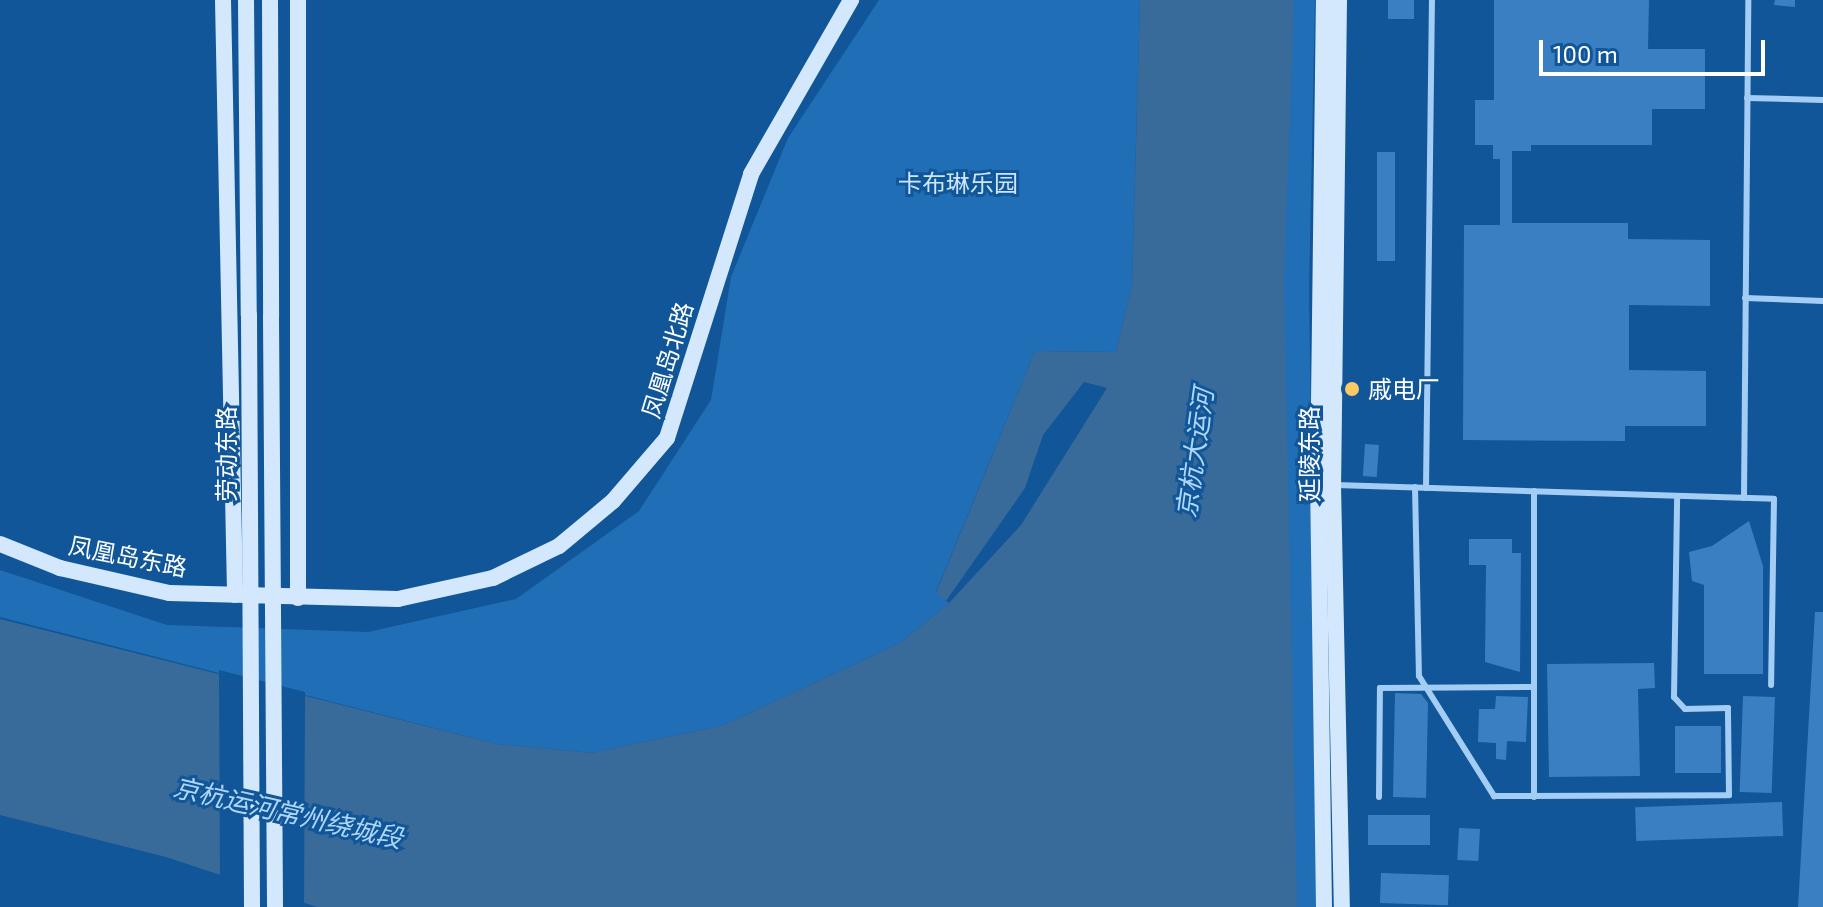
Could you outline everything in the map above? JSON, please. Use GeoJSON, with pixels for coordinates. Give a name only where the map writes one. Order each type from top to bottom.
{"type":"FeatureCollection","features":[{"type":"Feature","properties":{"kind":"main road"},"geometry":{"type":"LineString","coordinates":[[223,0],[235,595]]}},
{"type":"Feature","properties":{"kind":"main road","name":"劳动东路"},"geometry":{"type":"LineString","coordinates":[[246,0],[252,907]]}},
{"type":"Feature","properties":{"kind":"main road","name":"劳动东路"},"geometry":{"type":"LineString","coordinates":[[270,0],[275,907]]}},
{"type":"Feature","properties":{"kind":"main road"},"geometry":{"type":"LineString","coordinates":[[298,0],[298,598]]}},
{"type":"Feature","properties":{"kind":"main road","name":"凤凰岛北路"},"geometry":{"type":"LineString","coordinates":[[298,598],[398,599],[493,578],[559,546],[613,501],[667,438],[751,174],[851,0]]}},
{"type":"Feature","properties":{"kind":"main road","name":"延陵东路"},"geometry":{"type":"LineString","coordinates":[[1324,0],[1318,484],[1324,907]]}},
{"type":"Feature","properties":{"kind":"main road","name":"延陵东路"},"geometry":{"type":"LineString","coordinates":[[1339,0],[1333,485],[1342,907]]}},
{"type":"Feature","properties":{"kind":"main road","name":"凤凰岛东路"},"geometry":{"type":"LineString","coordinates":[[0,544],[60,568],[169,593],[298,598]]}},
{"type":"Feature","properties":{"kind":"lane"},"geometry":{"type":"LineString","coordinates":[[1426,488],[1432,0]]}},
{"type":"Feature","properties":{"kind":"lane"},"geometry":{"type":"LineString","coordinates":[[1744,498],[1748,0]]}},
{"type":"Feature","properties":{"kind":"lane"},"geometry":{"type":"LineString","coordinates":[[1747,98],[1823,100]]}},
{"type":"Feature","properties":{"kind":"lane"},"geometry":{"type":"LineString","coordinates":[[1745,298],[1823,301]]}},
{"type":"Feature","properties":{"kind":"lane"},"geometry":{"type":"LineString","coordinates":[[1333,485],[1774,499],[1771,685]]}},
{"type":"Feature","properties":{"kind":"lane"},"geometry":{"type":"LineString","coordinates":[[1415,487],[1419,676],[1494,796],[1729,795],[1728,708],[1685,709],[1674,697],[1677,496]]}},
{"type":"Feature","properties":{"kind":"lane"},"geometry":{"type":"LineString","coordinates":[[1534,491],[1534,797]]}},
{"type":"Feature","properties":{"kind":"lane"},"geometry":{"type":"LineString","coordinates":[[1379,797],[1380,688],[1534,687]]}},
{"type":"Feature","properties":{"kind":"green space","name":"卡布琳乐园"},"geometry":{"type":"Polygon","coordinates":[[[879,0],[1140,0],[1132,285],[1116,352],[1035,351],[936,592],[949,603],[900,643],[724,725],[592,753],[497,744],[0,617],[0,570],[167,625],[368,632],[516,599],[639,511],[711,400],[731,277],[788,138],[879,0]]]}},
{"type":"Feature","properties":{"kind":"green space"},"geometry":{"type":"Polygon","coordinates":[[[1289,0],[1315,0],[1309,291],[1318,907],[1280,907],[1281,294],[1289,0]]]}},
{"type":"Feature","properties":{"kind":"water"},"geometry":{"type":"Polygon","coordinates":[[[1140,0],[1294,0],[1284,282],[1297,907],[317,907],[166,857],[0,815],[0,619],[497,744],[592,753],[724,725],[900,643],[949,603],[1021,525],[1107,388],[1084,382],[1043,435],[1025,488],[946,601],[936,593],[1035,351],[1116,352],[1132,285],[1140,0]]]}},
{"type":"Feature","properties":{"kind":"pier"},"geometry":{"type":"Polygon","coordinates":[[[219,670],[305,692],[304,907],[220,879],[219,670]]]}},
{"type":"Feature","properties":{"kind":"building"},"geometry":{"type":"Polygon","coordinates":[[[1388,0],[1414,0],[1414,19],[1388,19],[1388,0]]]}},
{"type":"Feature","properties":{"kind":"building"},"geometry":{"type":"Polygon","coordinates":[[[1494,0],[1649,0],[1648,49],[1705,49],[1705,109],[1652,109],[1652,145],[1531,145],[1531,151],[1512,151],[1512,223],[1628,223],[1628,239],[1710,240],[1710,306],[1629,305],[1629,370],[1706,371],[1706,426],[1625,426],[1625,441],[1463,440],[1464,225],[1500,225],[1500,159],[1493,159],[1493,145],[1475,145],[1475,100],[1494,100],[1494,0]]]}},
{"type":"Feature","properties":{"kind":"building"},"geometry":{"type":"Polygon","coordinates":[[[1775,0],[1795,0],[1795,7],[1774,5],[1775,0]]]}},
{"type":"Feature","properties":{"kind":"building"},"geometry":{"type":"Polygon","coordinates":[[[1377,152],[1395,152],[1395,261],[1377,261],[1377,152]]]}},
{"type":"Feature","properties":{"kind":"building"},"geometry":{"type":"Polygon","coordinates":[[[1365,444],[1379,445],[1377,477],[1363,476],[1365,444]]]}},
{"type":"Feature","properties":{"kind":"building"},"geometry":{"type":"Polygon","coordinates":[[[1749,521],[1763,566],[1763,674],[1704,674],[1704,585],[1692,581],[1689,552],[1712,546],[1749,521]]]}},
{"type":"Feature","properties":{"kind":"building"},"geometry":{"type":"Polygon","coordinates":[[[1469,539],[1512,539],[1512,553],[1521,553],[1520,672],[1485,662],[1486,565],[1469,565],[1469,539]]]}},
{"type":"Feature","properties":{"kind":"building"},"geometry":{"type":"Polygon","coordinates":[[[1815,612],[1823,612],[1823,907],[1798,907],[1815,612]]]}},
{"type":"Feature","properties":{"kind":"building"},"geometry":{"type":"Polygon","coordinates":[[[1654,663],[1655,688],[1638,689],[1640,776],[1549,777],[1547,664],[1654,663]]]}},
{"type":"Feature","properties":{"kind":"building"},"geometry":{"type":"Polygon","coordinates":[[[1395,693],[1421,694],[1428,703],[1426,798],[1393,797],[1395,693]]]}},
{"type":"Feature","properties":{"kind":"building"},"geometry":{"type":"Polygon","coordinates":[[[1496,696],[1528,697],[1526,742],[1507,741],[1506,760],[1496,759],[1496,743],[1478,742],[1479,709],[1495,709],[1496,696]]]}},
{"type":"Feature","properties":{"kind":"building"},"geometry":{"type":"Polygon","coordinates":[[[1743,696],[1775,697],[1772,793],[1740,792],[1743,696]]]}},
{"type":"Feature","properties":{"kind":"building"},"geometry":{"type":"Polygon","coordinates":[[[1675,726],[1721,726],[1721,773],[1675,773],[1675,726]]]}},
{"type":"Feature","properties":{"kind":"building"},"geometry":{"type":"Polygon","coordinates":[[[1782,802],[1783,836],[1636,841],[1635,807],[1782,802]]]}},
{"type":"Feature","properties":{"kind":"building"},"geometry":{"type":"Polygon","coordinates":[[[1368,815],[1430,815],[1430,845],[1368,845],[1368,815]]]}},
{"type":"Feature","properties":{"kind":"building"},"geometry":{"type":"Polygon","coordinates":[[[1459,828],[1480,829],[1478,861],[1457,860],[1459,828]]]}},
{"type":"Feature","properties":{"kind":"building"},"geometry":{"type":"Polygon","coordinates":[[[1381,873],[1449,875],[1448,905],[1380,903],[1381,873]]]}},
{"type":"Feature","properties":{"kind":"place","name":"戚电厂"},"geometry":{"type":"Point","coordinates":[1352,389]}},
{"type":"Feature","properties":{"kind":"water label","name":"京杭大运河"},"geometry":{"type":"Point","coordinates":[1194,453]}},
{"type":"Feature","properties":{"kind":"water label","name":"京杭运河常州绕城段"},"geometry":{"type":"Point","coordinates":[288,812]}}]}
